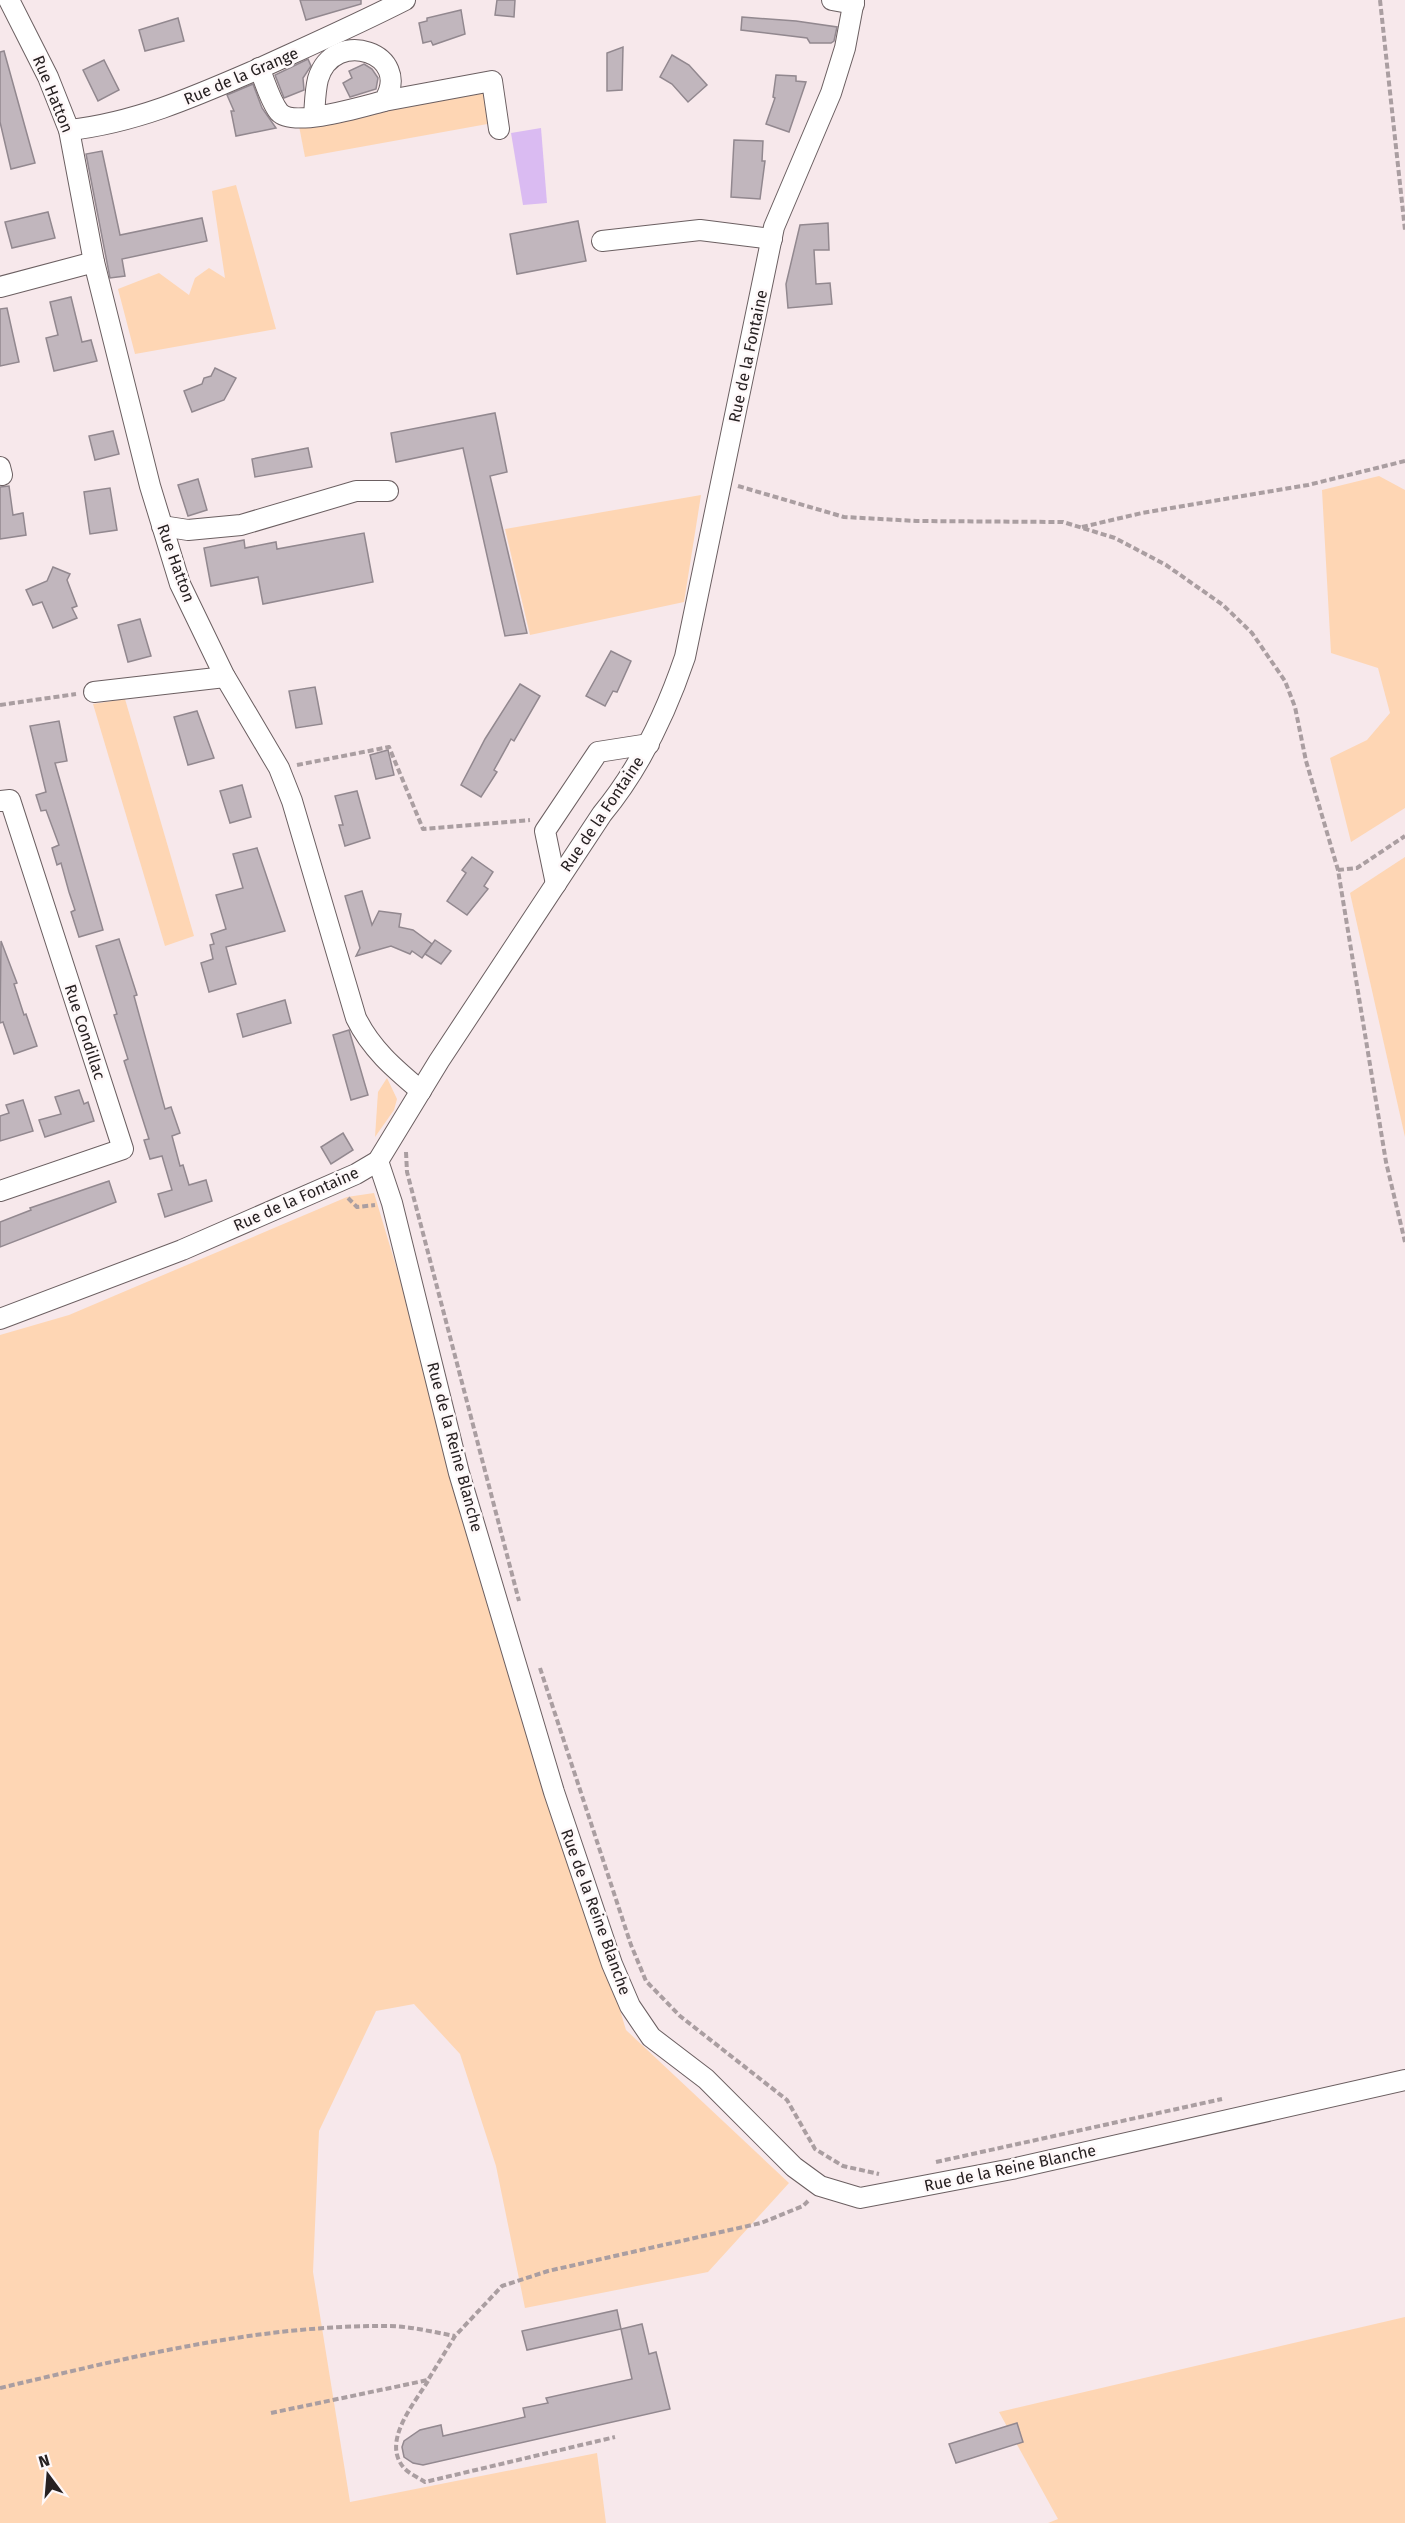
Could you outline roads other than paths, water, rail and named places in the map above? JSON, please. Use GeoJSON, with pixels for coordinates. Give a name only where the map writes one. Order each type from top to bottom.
{"type":"FeatureCollection","features":[{"type":"Feature","properties":{"kind":"street","name":"Rue Hatton"},"geometry":{"type":"LineString","coordinates":[[9,0],[48,77],[69,130],[94,262],[162,526],[180,584],[225,677],[279,768],[356,1018],[365,1037],[387,1062],[421,1091]]}},
{"type":"Feature","properties":{"kind":"street","name":"Rue de la Grange"},"geometry":{"type":"LineString","coordinates":[[69,130],[122,120],[186,100],[405,0]]}},
{"type":"Feature","properties":{"kind":"street"},"geometry":{"type":"LineString","coordinates":[[832,0],[854,2]]}},
{"type":"Feature","properties":{"kind":"street","name":"Rue de la Fontaine"},"geometry":{"type":"LineString","coordinates":[[0,1318],[182,1250],[356,1174],[378,1161],[556,884],[602,814],[619,794],[649,744],[672,696],[685,657],[774,227],[831,93],[845,48],[854,2]]}},
{"type":"Feature","properties":{"kind":"street"},"geometry":{"type":"LineString","coordinates":[[314,116],[318,78],[325,65],[336,55],[351,49],[374,55],[384,62],[390,74],[392,90],[384,101]]}},
{"type":"Feature","properties":{"kind":"street"},"geometry":{"type":"LineString","coordinates":[[259,68],[279,112],[290,118],[314,116],[492,81],[499,129]]}},
{"type":"Feature","properties":{"kind":"street"},"geometry":{"type":"LineString","coordinates":[[602,241],[699,230],[772,239]]}},
{"type":"Feature","properties":{"kind":"street"},"geometry":{"type":"LineString","coordinates":[[0,287],[94,262]]}},
{"type":"Feature","properties":{"kind":"street"},"geometry":{"type":"LineString","coordinates":[[162,526],[188,530],[241,525],[356,491],[388,491]]}},
{"type":"Feature","properties":{"kind":"street"},"geometry":{"type":"LineString","coordinates":[[94,692],[225,677]]}},
{"type":"Feature","properties":{"kind":"street"},"geometry":{"type":"LineString","coordinates":[[556,884],[545,831],[552,819],[598,752],[649,744]]}},
{"type":"Feature","properties":{"kind":"street","name":"Rue Condillac"},"geometry":{"type":"LineString","coordinates":[[0,801],[10,800],[123,1149],[0,1191]]}},
{"type":"Feature","properties":{"kind":"street","name":"Rue de la Reine Blanche"},"geometry":{"type":"LineString","coordinates":[[378,1161],[392,1203],[459,1473],[543,1755],[621,1985],[630,2006],[651,2037],[706,2079],[794,2167],[820,2186],[860,2198],[1012,2169],[1405,2080]]}}]}
